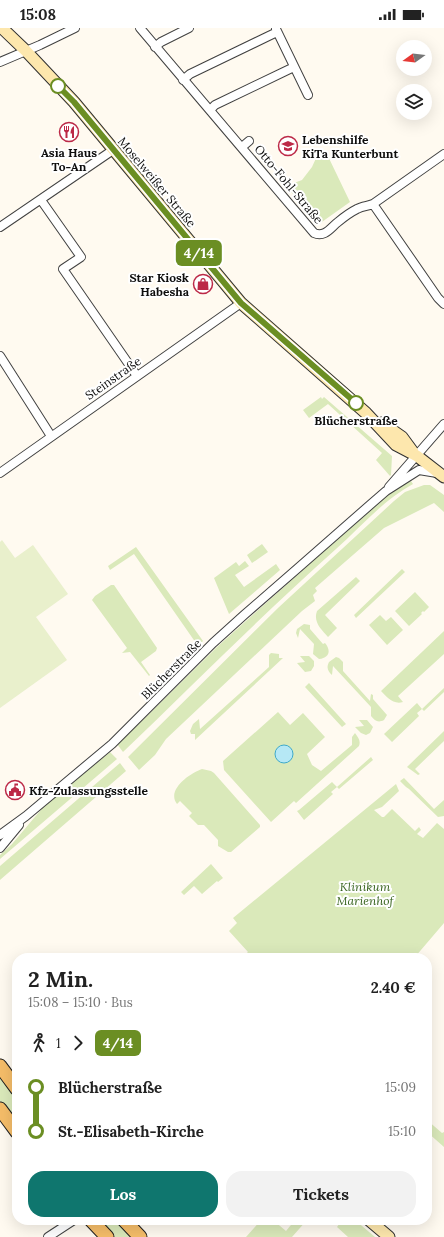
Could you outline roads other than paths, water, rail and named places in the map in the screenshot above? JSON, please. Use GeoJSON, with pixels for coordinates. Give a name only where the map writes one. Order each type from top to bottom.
{"type":"FeatureCollection","features":[{"type":"Feature","properties":{"kind":"main road"},"geometry":{"type":"LineString","coordinates":[[0,1066],[12,1082]]}},
{"type":"Feature","properties":{"kind":"main road"},"geometry":{"type":"LineString","coordinates":[[0,1109],[12,1125]]}},
{"type":"Feature","properties":{"kind":"main road"},"geometry":{"type":"LineString","coordinates":[[96,1225],[107,1237]]}},
{"type":"Feature","properties":{"kind":"main road"},"geometry":{"type":"LineString","coordinates":[[129,1225],[140,1237]]}},
{"type":"Feature","properties":{"kind":"street","name":"Moselweißer Straße"},"geometry":{"type":"LineString","coordinates":[[2,28],[74,102],[241,303],[366,413],[396,444],[417,456],[442,475]]}},
{"type":"Feature","properties":{"kind":"street"},"geometry":{"type":"LineString","coordinates":[[0,62],[75,28]]}},
{"type":"Feature","properties":{"kind":"street","name":"Otto-Fohl-Straße"},"geometry":{"type":"LineString","coordinates":[[140,28],[314,234],[323,234],[358,208],[373,204]]}},
{"type":"Feature","properties":{"kind":"street"},"geometry":{"type":"LineString","coordinates":[[156,47],[161,42],[189,28]]}},
{"type":"Feature","properties":{"kind":"street"},"geometry":{"type":"LineString","coordinates":[[183,80],[190,74],[276,30],[308,94]]}},
{"type":"Feature","properties":{"kind":"street"},"geometry":{"type":"LineString","coordinates":[[210,110],[294,67]]}},
{"type":"Feature","properties":{"kind":"street","name":"Otto-Fohl-Straße"},"geometry":{"type":"LineString","coordinates":[[242,147],[249,141]]}},
{"type":"Feature","properties":{"kind":"street"},"geometry":{"type":"LineString","coordinates":[[0,228],[113,150]]}},
{"type":"Feature","properties":{"kind":"street"},"geometry":{"type":"LineString","coordinates":[[444,154],[373,204],[396,239],[444,304]]}},
{"type":"Feature","properties":{"kind":"street"},"geometry":{"type":"LineString","coordinates":[[41,200],[81,257],[63,269],[137,376]]}},
{"type":"Feature","properties":{"kind":"street","name":"Steinstraße"},"geometry":{"type":"LineString","coordinates":[[0,473],[241,303]]}},
{"type":"Feature","properties":{"kind":"street"},"geometry":{"type":"LineString","coordinates":[[0,356],[51,436]]}},
{"type":"Feature","properties":{"kind":"street","name":"Blücherstraße"},"geometry":{"type":"LineString","coordinates":[[386,491],[444,424]]}},
{"type":"Feature","properties":{"kind":"street","name":"Blücherstraße"},"geometry":{"type":"LineString","coordinates":[[0,835],[26,816],[112,744],[244,614],[386,491],[419,470],[442,475]]}},
{"type":"Feature","properties":{"kind":"street","name":"Blücherstraße"},"geometry":{"type":"LineString","coordinates":[[0,848],[26,816]]}},
{"type":"Feature","properties":{"kind":"street"},"geometry":{"type":"LineString","coordinates":[[48,1237],[66,1225]]}},
{"type":"Feature","properties":{"kind":"street"},"geometry":{"type":"LineString","coordinates":[[375,1225],[389,1237]]}},
{"type":"Feature","properties":{"kind":"water"},"geometry":{"type":"Polygon","coordinates":[[[284,745],[290,748],[293,754],[290,760],[284,763],[278,760],[275,754],[278,748],[284,745]]]}},
{"type":"Feature","properties":{"kind":"place","name":"Asia Haus To-An"},"geometry":{"type":"Point","coordinates":[69,132]}},
{"type":"Feature","properties":{"kind":"place","name":"Lebenshilfe KiTa Kunterbunt"},"geometry":{"type":"Point","coordinates":[288,146]}},
{"type":"Feature","properties":{"kind":"place","name":"Star Kiosk Habesha"},"geometry":{"type":"Point","coordinates":[203,284]}},
{"type":"Feature","properties":{"kind":"place","name":"Blücherstraße"},"geometry":{"type":"Point","coordinates":[356,403]}},
{"type":"Feature","properties":{"kind":"place","name":"Kfz-Zulassungsstelle"},"geometry":{"type":"Point","coordinates":[15,790]}},
{"type":"Feature","properties":{"kind":"park label","name":"Klinikum Marienhof"},"geometry":{"type":"Point","coordinates":[365,893]}}]}
